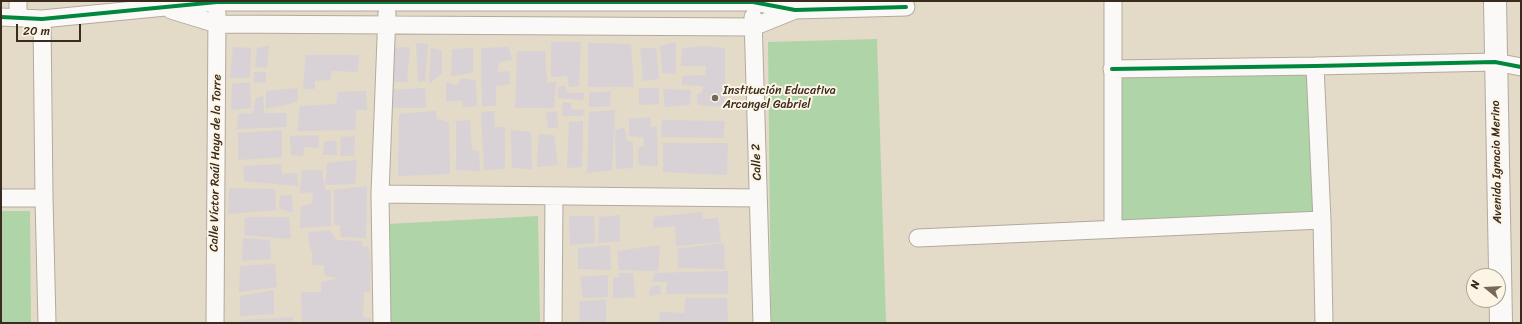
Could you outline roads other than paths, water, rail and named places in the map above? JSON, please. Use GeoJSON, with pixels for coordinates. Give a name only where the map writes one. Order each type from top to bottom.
{"type":"FeatureCollection","features":[{"type":"Feature","properties":{"kind":"street"},"geometry":{"type":"LineString","coordinates":[[382,323],[380,194],[387,1]]}},
{"type":"Feature","properties":{"kind":"street"},"geometry":{"type":"LineString","coordinates":[[1113,1],[1113,229]]}},
{"type":"Feature","properties":{"kind":"street","name":"Avenida Ignacio Merino"},"geometry":{"type":"LineString","coordinates":[[1495,1],[1501,323]]}},
{"type":"Feature","properties":{"kind":"street"},"geometry":{"type":"LineString","coordinates":[[1,17],[18,9],[42,19],[217,2],[752,2],[795,10],[906,7]]}},
{"type":"Feature","properties":{"kind":"street","name":"Calle Víctor Raúl Haya de la Torre"},"geometry":{"type":"LineString","coordinates":[[215,323],[217,2]]}},
{"type":"Feature","properties":{"kind":"street"},"geometry":{"type":"LineString","coordinates":[[534,25],[535,2]]}},
{"type":"Feature","properties":{"kind":"street","name":"Calle 2"},"geometry":{"type":"LineString","coordinates":[[752,2],[754,27],[762,323]]}},
{"type":"Feature","properties":{"kind":"street"},"geometry":{"type":"LineString","coordinates":[[161,8],[217,24],[754,27],[795,10]]}},
{"type":"Feature","properties":{"kind":"street"},"geometry":{"type":"LineString","coordinates":[[42,19],[47,323]]}},
{"type":"Feature","properties":{"kind":"street"},"geometry":{"type":"LineString","coordinates":[[1112,68],[1495,62],[1521,67]]}},
{"type":"Feature","properties":{"kind":"street"},"geometry":{"type":"LineString","coordinates":[[1315,66],[1322,220],[1324,323]]}},
{"type":"Feature","properties":{"kind":"street"},"geometry":{"type":"LineString","coordinates":[[380,194],[758,198]]}},
{"type":"Feature","properties":{"kind":"street"},"geometry":{"type":"LineString","coordinates":[[554,196],[554,323]]}},
{"type":"Feature","properties":{"kind":"street"},"geometry":{"type":"LineString","coordinates":[[1,198],[44,198]]}},
{"type":"Feature","properties":{"kind":"street"},"geometry":{"type":"LineString","coordinates":[[918,238],[1322,220]]}},
{"type":"Feature","properties":{"kind":"place","name":"Institución Educativa Arcangel Gabriel"},"geometry":{"type":"Point","coordinates":[715,98]}}]}
